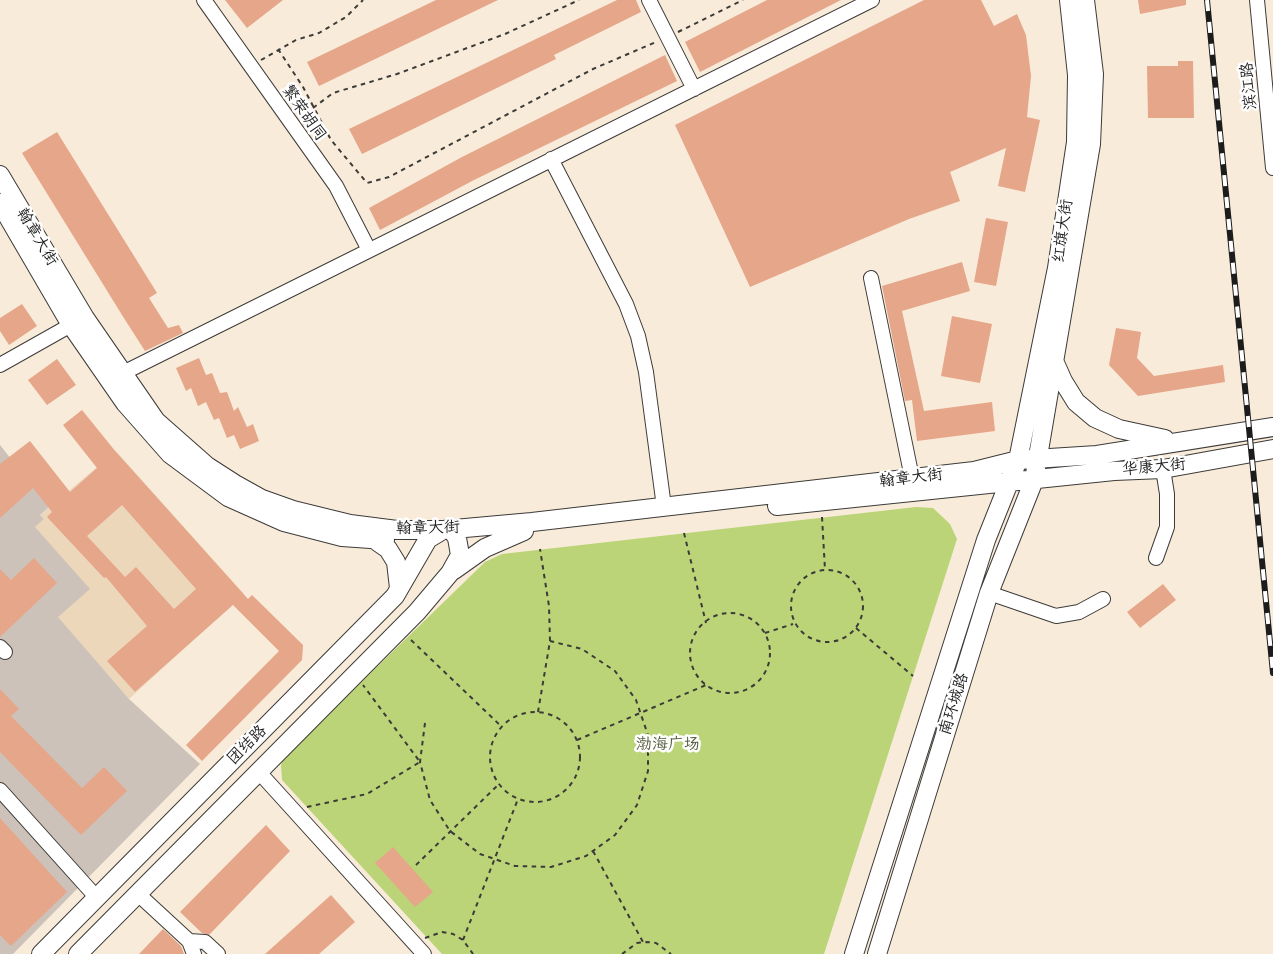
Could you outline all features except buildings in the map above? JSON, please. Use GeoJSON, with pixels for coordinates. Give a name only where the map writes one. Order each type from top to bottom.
{"type":"FeatureCollection","features":[{"type":"Feature","properties":{"kind":"main road","name":"红旗大街"},"geometry":{"type":"LineString","coordinates":[[1018,460],[1057,268],[1076,142],[1077,75],[1069,0]]}},
{"type":"Feature","properties":{"kind":"main road","name":"红旗大街"},"geometry":{"type":"LineString","coordinates":[[1039,458],[1087,167],[1094,106],[1094,64],[1085,0]]}},
{"type":"Feature","properties":{"kind":"main road","name":"翰章大街"},"geometry":{"type":"LineString","coordinates":[[0,175],[84,318],[156,421],[181,446],[207,466],[262,499],[323,518],[373,528],[445,534],[524,531],[1011,483]]}},
{"type":"Feature","properties":{"kind":"main road","name":"翰章大街"},"geometry":{"type":"LineString","coordinates":[[0,203],[71,326],[144,426],[170,454],[198,477],[228,497],[284,522],[342,537],[375,540],[445,534],[974,471],[1018,460]]}},
{"type":"Feature","properties":{"kind":"main road"},"geometry":{"type":"LineString","coordinates":[[1055,363],[1062,381],[1076,402],[1095,418],[1119,429],[1182,442]]}},
{"type":"Feature","properties":{"kind":"main road","name":"华康大街"},"geometry":{"type":"LineString","coordinates":[[1018,460],[1097,455],[1273,427]]}},
{"type":"Feature","properties":{"kind":"main road","name":"华康大街"},"geometry":{"type":"LineString","coordinates":[[1011,483],[1163,469],[1273,449]]}},
{"type":"Feature","properties":{"kind":"main road","name":"南环城路"},"geometry":{"type":"LineString","coordinates":[[877,954],[989,593],[1034,480],[1039,458]]}},
{"type":"Feature","properties":{"kind":"main road","name":"南环城路"},"geometry":{"type":"LineString","coordinates":[[854,954],[986,540],[1011,483],[1018,460]]}},
{"type":"Feature","properties":{"kind":"main road"},"geometry":{"type":"LineString","coordinates":[[450,573],[485,548],[524,531]]}},
{"type":"Feature","properties":{"kind":"main road"},"geometry":{"type":"LineString","coordinates":[[445,534],[460,555],[450,573]]}},
{"type":"Feature","properties":{"kind":"main road","name":"团结路"},"geometry":{"type":"LineString","coordinates":[[41,954],[395,596],[399,588],[445,534]]}},
{"type":"Feature","properties":{"kind":"main road"},"geometry":{"type":"LineString","coordinates":[[375,540],[388,549],[396,562],[399,588]]}},
{"type":"Feature","properties":{"kind":"main road","name":"团结路"},"geometry":{"type":"LineString","coordinates":[[78,954],[416,613],[450,573]]}},
{"type":"Feature","properties":{"kind":"street","name":"繁荣胡同"},"geometry":{"type":"LineString","coordinates":[[204,0],[336,186],[369,250]]}},
{"type":"Feature","properties":{"kind":"street"},"geometry":{"type":"LineString","coordinates":[[649,0],[694,89]]}},
{"type":"Feature","properties":{"kind":"street"},"geometry":{"type":"LineString","coordinates":[[123,372],[872,0]]}},
{"type":"Feature","properties":{"kind":"street","name":"滨江路"},"geometry":{"type":"LineString","coordinates":[[1257,0],[1273,168]]}},
{"type":"Feature","properties":{"kind":"street"},"geometry":{"type":"LineString","coordinates":[[551,159],[626,304],[638,336],[646,372],[664,507]]}},
{"type":"Feature","properties":{"kind":"street"},"geometry":{"type":"LineString","coordinates":[[871,278],[912,478]]}},
{"type":"Feature","properties":{"kind":"street"},"geometry":{"type":"LineString","coordinates":[[0,365],[71,326]]}},
{"type":"Feature","properties":{"kind":"street"},"geometry":{"type":"LineString","coordinates":[[1156,558],[1167,527],[1167,494],[1163,469]]}},
{"type":"Feature","properties":{"kind":"street"},"geometry":{"type":"LineString","coordinates":[[989,593],[1056,616],[1079,612],[1103,599]]}},
{"type":"Feature","properties":{"kind":"street"},"geometry":{"type":"LineString","coordinates":[[258,771],[419,949]]}},
{"type":"Feature","properties":{"kind":"street"},"geometry":{"type":"LineString","coordinates":[[0,790],[97,898]]}},
{"type":"Feature","properties":{"kind":"street"},"geometry":{"type":"LineString","coordinates":[[138,894],[191,947],[205,942],[218,954]]}},
{"type":"Feature","properties":{"kind":"path"},"geometry":{"type":"LineString","coordinates":[[251,66],[278,49],[319,33],[346,17],[363,0]]}},
{"type":"Feature","properties":{"kind":"path"},"geometry":{"type":"LineString","coordinates":[[313,108],[333,93],[398,74],[505,34],[579,0]]}},
{"type":"Feature","properties":{"kind":"path"},"geometry":{"type":"LineString","coordinates":[[278,49],[303,87],[331,140],[367,183],[389,177],[593,69],[667,37],[743,0]]}},
{"type":"Feature","properties":{"kind":"path"},"geometry":{"type":"LineString","coordinates":[[822,518],[825,570]]}},
{"type":"Feature","properties":{"kind":"path"},"geometry":{"type":"LineString","coordinates":[[684,533],[706,623]]}},
{"type":"Feature","properties":{"kind":"path"},"geometry":{"type":"LineString","coordinates":[[538,712],[550,641],[549,606],[540,549]]}},
{"type":"Feature","properties":{"kind":"path"},"geometry":{"type":"LineString","coordinates":[[825,570],[848,576],[856,584],[863,606],[856,628],[836,642],[824,643],[812,640],[794,623],[790,605],[795,588],[803,578],[825,570]]}},
{"type":"Feature","properties":{"kind":"path"},"geometry":{"type":"LineString","coordinates":[[733,614],[751,620],[765,633],[770,646],[770,660],[757,683],[745,690],[732,693],[718,691],[706,685],[698,676],[690,652],[693,640],[706,623],[720,615],[733,614]]}},
{"type":"Feature","properties":{"kind":"path"},"geometry":{"type":"LineString","coordinates":[[765,633],[794,623]]}},
{"type":"Feature","properties":{"kind":"path"},"geometry":{"type":"LineString","coordinates":[[856,628],[913,676]]}},
{"type":"Feature","properties":{"kind":"path"},"geometry":{"type":"LineString","coordinates":[[400,629],[502,727]]}},
{"type":"Feature","properties":{"kind":"path"},"geometry":{"type":"LineString","coordinates":[[424,723],[420,762],[430,800],[450,831],[480,854],[514,866],[551,867],[586,856],[615,835],[637,806],[648,771],[648,735],[636,700],[615,671],[582,649],[550,641]]}},
{"type":"Feature","properties":{"kind":"path"},"geometry":{"type":"LineString","coordinates":[[361,682],[420,762]]}},
{"type":"Feature","properties":{"kind":"path"},"geometry":{"type":"LineString","coordinates":[[577,740],[706,685]]}},
{"type":"Feature","properties":{"kind":"path"},"geometry":{"type":"LineString","coordinates":[[538,712],[549,714],[563,721],[577,740],[580,762],[576,777],[567,790],[555,798],[541,802],[518,799],[499,784],[490,762],[491,748],[502,727],[518,715],[538,712]]}},
{"type":"Feature","properties":{"kind":"path"},"geometry":{"type":"LineString","coordinates":[[307,807],[367,794],[420,762]]}},
{"type":"Feature","properties":{"kind":"path"},"geometry":{"type":"LineString","coordinates":[[416,865],[499,784]]}},
{"type":"Feature","properties":{"kind":"path"},"geometry":{"type":"LineString","coordinates":[[463,940],[518,799]]}},
{"type":"Feature","properties":{"kind":"path"},"geometry":{"type":"LineString","coordinates":[[593,851],[643,942]]}},
{"type":"Feature","properties":{"kind":"path"},"geometry":{"type":"LineString","coordinates":[[419,949],[430,934],[442,932],[453,934],[463,940],[473,954]]}},
{"type":"Feature","properties":{"kind":"path"},"geometry":{"type":"LineString","coordinates":[[622,954],[628,948],[643,942],[657,943],[671,954]]}},
{"type":"Feature","properties":{"kind":"shaded area"},"geometry":{"type":"Polygon","coordinates":[[[0,445],[49,507],[40,515],[44,519],[35,527],[90,589],[58,617],[129,699],[200,764],[13,954],[0,954],[0,445]]]}},
{"type":"Feature","properties":{"kind":"shaded area"},"geometry":{"type":"Polygon","coordinates":[[[116,451],[244,594],[129,699],[57,617],[35,527],[44,519],[40,515],[116,451]]]}},
{"type":"Feature","properties":{"kind":"green space","name":"渤海广场"},"geometry":{"type":"Polygon","coordinates":[[[916,507],[933,508],[950,524],[957,539],[824,954],[442,954],[282,780],[281,765],[284,757],[485,562],[502,554],[916,507]]]}},
{"type":"Feature","properties":{"kind":"railway"},"geometry":{"type":"LineString","coordinates":[[1207,0],[1273,673]]}}]}
